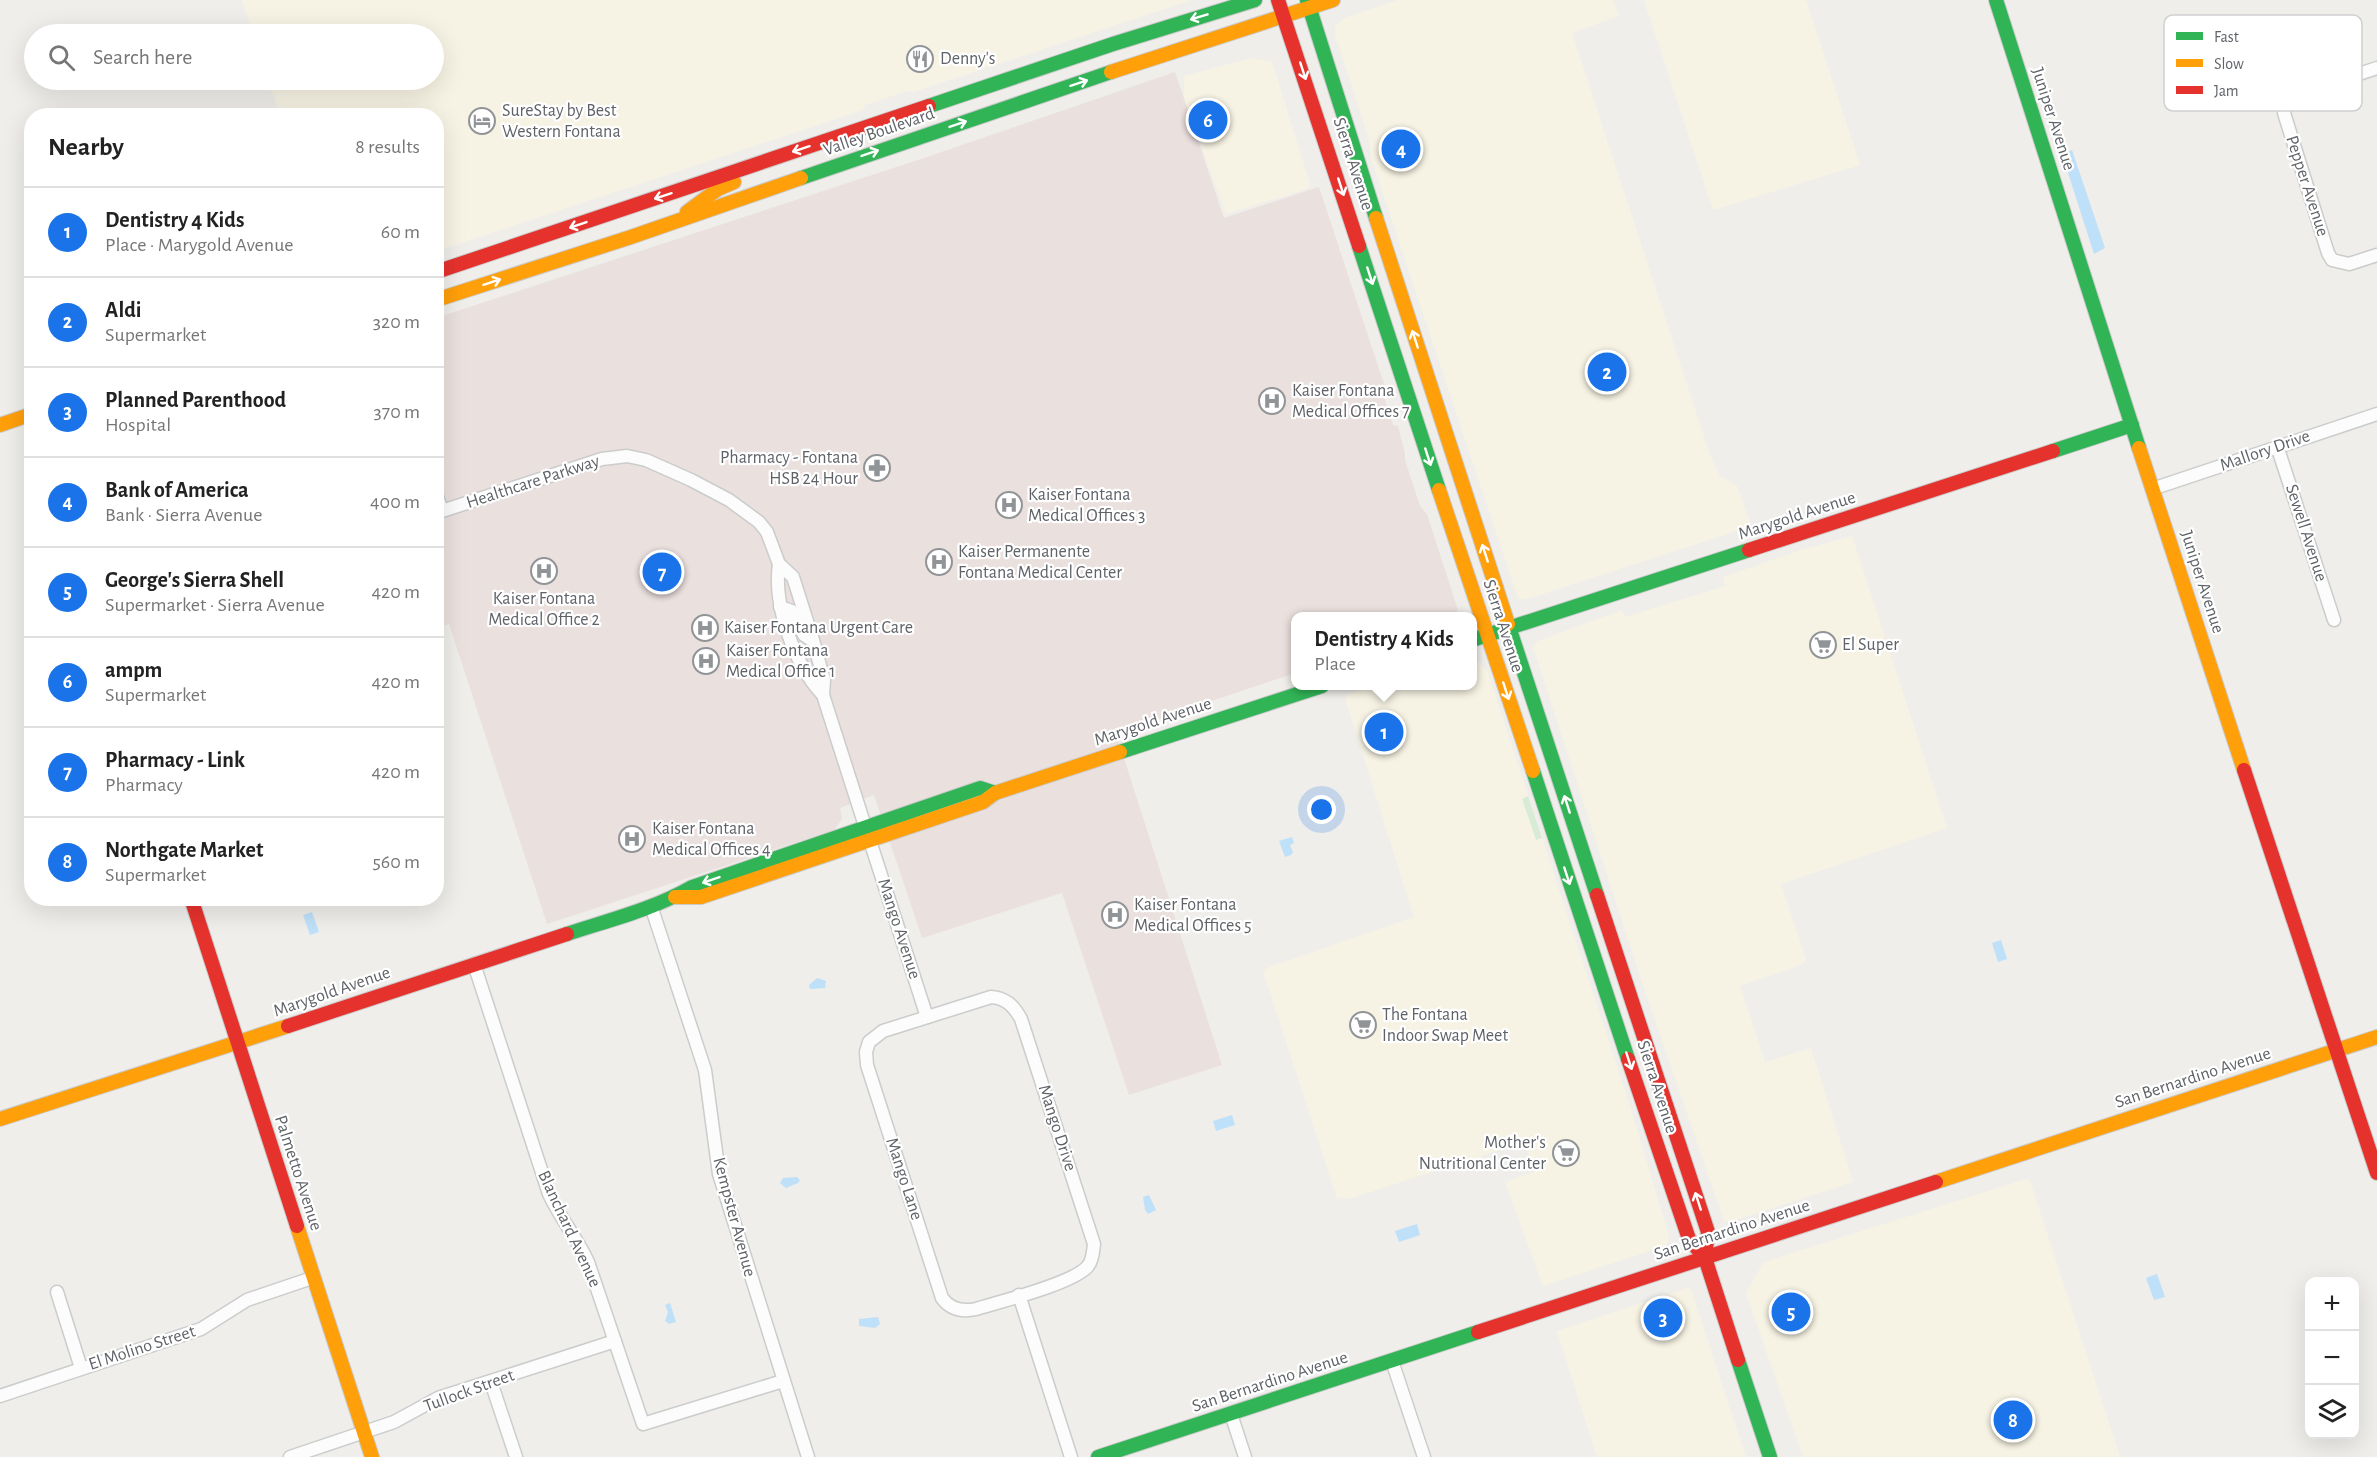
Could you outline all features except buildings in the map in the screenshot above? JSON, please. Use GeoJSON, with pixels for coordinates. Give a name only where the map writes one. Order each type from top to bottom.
{"type":"FeatureCollection","features":[{"type":"Feature","properties":{"kind":"main road","name":"Valley Boulevard"},"geometry":{"type":"LineString","coordinates":[[444,269],[1102,48],[1255,0]]}},
{"type":"Feature","properties":{"kind":"main road","name":"Sierra Avenue"},"geometry":{"type":"LineString","coordinates":[[1278,0],[1689,1239],[1706,1258]]}},
{"type":"Feature","properties":{"kind":"main road","name":"Valley Boulevard"},"geometry":{"type":"LineString","coordinates":[[444,297],[1284,15],[1308,4],[1333,0]]}},
{"type":"Feature","properties":{"kind":"main road","name":"Juniper Avenue"},"geometry":{"type":"LineString","coordinates":[[1996,0],[2152,489],[2377,1173]]}},
{"type":"Feature","properties":{"kind":"main road","name":"Sierra Avenue"},"geometry":{"type":"LineString","coordinates":[[1308,4],[1432,394],[1708,1232],[1706,1258],[1770,1457]]}},
{"type":"Feature","properties":{"kind":"main road"},"geometry":{"type":"LineString","coordinates":[[673,222],[718,189],[737,182],[748,167]]}},
{"type":"Feature","properties":{"kind":"main road"},"geometry":{"type":"LineString","coordinates":[[0,425],[24,419]]}},
{"type":"Feature","properties":{"kind":"main road","name":"Marygold Avenue"},"geometry":{"type":"LineString","coordinates":[[1477,639],[2132,425]]}},
{"type":"Feature","properties":{"kind":"main road","name":"Marygold Avenue"},"geometry":{"type":"LineString","coordinates":[[675,897],[700,897],[983,802],[995,794],[1310,690]]}},
{"type":"Feature","properties":{"kind":"main road"},"geometry":{"type":"LineString","coordinates":[[724,889],[746,874],[841,843],[865,826],[902,823],[995,794]]}},
{"type":"Feature","properties":{"kind":"main road","name":"Marygold Avenue"},"geometry":{"type":"LineString","coordinates":[[0,1119],[651,906],[675,897],[692,887],[865,826]]}},
{"type":"Feature","properties":{"kind":"main road","name":"Palmetto Avenue"},"geometry":{"type":"LineString","coordinates":[[194,906],[312,1278],[372,1457]]}},
{"type":"Feature","properties":{"kind":"main road"},"geometry":{"type":"LineString","coordinates":[[1579,910],[1591,909],[1618,988],[1637,1014]]}},
{"type":"Feature","properties":{"kind":"main road","name":"San Bernardino Avenue"},"geometry":{"type":"LineString","coordinates":[[1098,1457],[2377,1037]]}},
{"type":"Feature","properties":{"kind":"street","name":"Pepper Avenue"},"geometry":{"type":"LineString","coordinates":[[2362,73],[2377,68]]}},
{"type":"Feature","properties":{"kind":"street","name":"Pepper Avenue"},"geometry":{"type":"LineString","coordinates":[[2285,111],[2286,122],[2328,253],[2338,263],[2349,264],[2377,255]]}},
{"type":"Feature","properties":{"kind":"street","name":"Mallory Drive"},"geometry":{"type":"LineString","coordinates":[[2152,489],[2377,414]]}},
{"type":"Feature","properties":{"kind":"street","name":"Sewell Avenue"},"geometry":{"type":"LineString","coordinates":[[2277,446],[2334,620]]}},
{"type":"Feature","properties":{"kind":"street","name":"Healthcare Parkway"},"geometry":{"type":"LineString","coordinates":[[444,510],[602,459],[627,456],[639,458],[691,480],[750,513],[767,532],[778,564],[776,582],[780,607],[797,658],[813,684],[823,695]]}},
{"type":"Feature","properties":{"kind":"street","name":"Healthcare Parkway"},"geometry":{"type":"LineString","coordinates":[[778,564],[793,577],[824,680],[823,695],[865,826]]}},
{"type":"Feature","properties":{"kind":"street"},"geometry":{"type":"LineString","coordinates":[[780,607],[792,611],[804,634],[813,640]]}},
{"type":"Feature","properties":{"kind":"street","name":"Mango Avenue"},"geometry":{"type":"LineString","coordinates":[[870,841],[927,1017]]}},
{"type":"Feature","properties":{"kind":"street","name":"Kempster Avenue"},"geometry":{"type":"LineString","coordinates":[[651,906],[705,1070],[719,1174],[808,1457]]}},
{"type":"Feature","properties":{"kind":"street","name":"Blanchard Avenue"},"geometry":{"type":"LineString","coordinates":[[474,964],[549,1194],[557,1212],[584,1253],[643,1425],[783,1381]]}},
{"type":"Feature","properties":{"kind":"street","name":"Mango Drive"},"geometry":{"type":"LineString","coordinates":[[927,1017],[986,998],[1003,999],[1016,1009],[1039,1071],[1094,1244],[1091,1262],[1081,1272],[1018,1295]]}},
{"type":"Feature","properties":{"kind":"street","name":"Mango Lane"},"geometry":{"type":"LineString","coordinates":[[927,1017],[875,1036],[869,1042],[866,1058],[942,1298],[954,1308],[970,1310],[1018,1295]]}},
{"type":"Feature","properties":{"kind":"street","name":"El Molino Street"},"geometry":{"type":"LineString","coordinates":[[0,1396],[201,1329],[247,1300],[312,1278]]}},
{"type":"Feature","properties":{"kind":"street"},"geometry":{"type":"LineString","coordinates":[[57,1292],[81,1368]]}},
{"type":"Feature","properties":{"kind":"street"},"geometry":{"type":"LineString","coordinates":[[1018,1295],[1071,1457]]}},
{"type":"Feature","properties":{"kind":"street","name":"Tullock Street"},"geometry":{"type":"LineString","coordinates":[[290,1457],[405,1417],[438,1398],[615,1341]]}},
{"type":"Feature","properties":{"kind":"street"},"geometry":{"type":"LineString","coordinates":[[1392,1361],[1424,1457]]}},
{"type":"Feature","properties":{"kind":"street"},"geometry":{"type":"LineString","coordinates":[[491,1382],[516,1457]]}},
{"type":"Feature","properties":{"kind":"street"},"geometry":{"type":"LineString","coordinates":[[1230,1414],[1245,1457]]}},
{"type":"Feature","properties":{"kind":"shaded area"},"geometry":{"type":"Polygon","coordinates":[[[242,0],[1192,0],[913,92],[907,91],[865,105],[863,110],[444,249],[444,108],[278,108],[271,90],[444,90],[444,24],[250,24],[242,0]]]}},
{"type":"Feature","properties":{"kind":"shaded area"},"geometry":{"type":"Polygon","coordinates":[[[1398,0],[1613,0],[1619,16],[1572,33],[1710,455],[1720,476],[1737,486],[1751,524],[1746,528],[1524,600],[1518,598],[1372,161],[1368,136],[1335,34],[1335,26],[1344,18],[1398,0]]]}},
{"type":"Feature","properties":{"kind":"shaded area"},"geometry":{"type":"Polygon","coordinates":[[[1644,0],[1806,0],[1860,165],[1713,210],[1644,0]]]}},
{"type":"Feature","properties":{"kind":"shaded area"},"geometry":{"type":"Polygon","coordinates":[[[1252,58],[1272,62],[1310,184],[1307,189],[1226,214],[1184,97],[1184,76],[1252,58]]]}},
{"type":"Feature","properties":{"kind":"shaded area","name":"Kaiser Permanente Fontana Medical Center"},"geometry":{"type":"Polygon","coordinates":[[[1175,72],[1224,218],[1319,187],[1385,387],[1383,394],[1393,425],[1398,426],[1405,460],[1420,506],[1427,514],[1458,610],[1456,612],[1291,612],[1291,674],[1116,733],[1222,1065],[1129,1095],[1062,893],[922,938],[874,795],[840,808],[842,819],[834,830],[547,924],[449,624],[444,626],[444,315],[927,157],[1175,72]]]}},
{"type":"Feature","properties":{"kind":"shaded area"},"geometry":{"type":"Polygon","coordinates":[[[1852,536],[1947,828],[1781,884],[1806,960],[1801,965],[1740,986],[1765,1062],[1811,1048],[1853,1182],[1729,1222],[1724,1221],[1642,982],[1533,647],[1538,641],[1622,610],[1625,617],[1725,586],[1723,577],[1801,550],[1852,536]]]}},
{"type":"Feature","properties":{"kind":"shaded area"},"geometry":{"type":"Polygon","coordinates":[[[1477,663],[1488,673],[1630,1106],[1669,1236],[1665,1246],[1543,1286],[1505,1182],[1534,1172],[1524,1142],[1352,1198],[1337,1198],[1264,974],[1269,967],[1414,917],[1345,698],[1350,693],[1359,690],[1477,690],[1477,663]]]}},
{"type":"Feature","properties":{"kind":"shaded area"},"geometry":{"type":"Polygon","coordinates":[[[2029,1178],[2120,1457],[1803,1457],[1746,1293],[1764,1262],[2029,1178]]]}},
{"type":"Feature","properties":{"kind":"shaded area"},"geometry":{"type":"Polygon","coordinates":[[[1690,1287],[1746,1457],[1597,1457],[1557,1331],[1690,1287]]]}},
{"type":"Feature","properties":{"kind":"green space"},"geometry":{"type":"Polygon","coordinates":[[[1528,796],[1542,838],[1536,840],[1522,799],[1528,796]]]}},
{"type":"Feature","properties":{"kind":"water"},"geometry":{"type":"Polygon","coordinates":[[[2072,150],[2105,248],[2094,254],[2062,154],[2072,150]]]}},
{"type":"Feature","properties":{"kind":"water"},"geometry":{"type":"Polygon","coordinates":[[[1292,837],[1294,843],[1290,845],[1293,852],[1285,857],[1279,841],[1292,837]]]}},
{"type":"Feature","properties":{"kind":"water"},"geometry":{"type":"Polygon","coordinates":[[[312,912],[319,932],[310,935],[303,915],[312,912]]]}},
{"type":"Feature","properties":{"kind":"water"},"geometry":{"type":"Polygon","coordinates":[[[2001,940],[2007,959],[1998,962],[1992,943],[2001,940]]]}},
{"type":"Feature","properties":{"kind":"water"},"geometry":{"type":"Polygon","coordinates":[[[817,978],[826,981],[825,988],[810,989],[809,985],[817,978]]]}},
{"type":"Feature","properties":{"kind":"water"},"geometry":{"type":"Polygon","coordinates":[[[1232,1115],[1235,1125],[1216,1131],[1213,1121],[1232,1115]]]}},
{"type":"Feature","properties":{"kind":"water"},"geometry":{"type":"Polygon","coordinates":[[[797,1177],[800,1180],[798,1183],[786,1188],[780,1183],[783,1178],[797,1177]]]}},
{"type":"Feature","properties":{"kind":"water"},"geometry":{"type":"Polygon","coordinates":[[[1149,1195],[1156,1210],[1148,1214],[1143,1197],[1149,1195]]]}},
{"type":"Feature","properties":{"kind":"water"},"geometry":{"type":"Polygon","coordinates":[[[1417,1224],[1420,1235],[1399,1242],[1395,1231],[1417,1224]]]}},
{"type":"Feature","properties":{"kind":"water"},"geometry":{"type":"Polygon","coordinates":[[[2157,1274],[2165,1297],[2154,1300],[2146,1278],[2157,1274]]]}},
{"type":"Feature","properties":{"kind":"water"},"geometry":{"type":"Polygon","coordinates":[[[670,1303],[676,1322],[669,1324],[665,1321],[668,1312],[665,1305],[670,1303]]]}},
{"type":"Feature","properties":{"kind":"water"},"geometry":{"type":"Polygon","coordinates":[[[878,1317],[880,1324],[875,1328],[859,1326],[859,1319],[878,1317]]]}},
{"type":"Feature","properties":{"kind":"traffic: fast"},"geometry":{"type":"LineString","coordinates":[[929,106],[1113,44],[1255,0]]}},
{"type":"Feature","properties":{"kind":"traffic: fast"},"geometry":{"type":"LineString","coordinates":[[1307,0],[1376,218]]}},
{"type":"Feature","properties":{"kind":"traffic: fast"},"geometry":{"type":"LineString","coordinates":[[1996,0],[2139,448]]}},
{"type":"Feature","properties":{"kind":"traffic: fast"},"geometry":{"type":"LineString","coordinates":[[801,178],[1111,72]]}},
{"type":"Feature","properties":{"kind":"traffic: fast"},"geometry":{"type":"LineString","coordinates":[[1359,246],[1439,490]]}},
{"type":"Feature","properties":{"kind":"traffic: fast"},"geometry":{"type":"LineString","coordinates":[[2053,451],[2132,425]]}},
{"type":"Feature","properties":{"kind":"traffic: fast"},"geometry":{"type":"LineString","coordinates":[[1477,638],[1749,550]]}},
{"type":"Feature","properties":{"kind":"traffic: fast"},"geometry":{"type":"LineString","coordinates":[[1508,624],[1597,895]]}},
{"type":"Feature","properties":{"kind":"traffic: fast"},"geometry":{"type":"LineString","coordinates":[[1120,752],[1310,690]]}},
{"type":"Feature","properties":{"kind":"traffic: fast"},"geometry":{"type":"LineString","coordinates":[[1533,771],[1628,1059]]}},
{"type":"Feature","properties":{"kind":"traffic: fast"},"geometry":{"type":"LineString","coordinates":[[567,934],[647,908],[692,887],[980,788],[995,793]]}},
{"type":"Feature","properties":{"kind":"traffic: fast"},"geometry":{"type":"LineString","coordinates":[[1098,1457],[1478,1332]]}},
{"type":"Feature","properties":{"kind":"traffic: fast"},"geometry":{"type":"LineString","coordinates":[[1738,1360],[1770,1457]]}},
{"type":"Feature","properties":{"kind":"traffic: slow"},"geometry":{"type":"LineString","coordinates":[[1111,72],[1333,0]]}},
{"type":"Feature","properties":{"kind":"traffic: slow"},"geometry":{"type":"LineString","coordinates":[[444,297],[631,237],[801,178]]}},
{"type":"Feature","properties":{"kind":"traffic: slow"},"geometry":{"type":"LineString","coordinates":[[687,212],[718,189],[734,182]]}},
{"type":"Feature","properties":{"kind":"traffic: slow"},"geometry":{"type":"LineString","coordinates":[[1376,218],[1508,624]]}},
{"type":"Feature","properties":{"kind":"traffic: slow"},"geometry":{"type":"LineString","coordinates":[[0,425],[24,417]]}},
{"type":"Feature","properties":{"kind":"traffic: slow"},"geometry":{"type":"LineString","coordinates":[[2139,448],[2244,770]]}},
{"type":"Feature","properties":{"kind":"traffic: slow"},"geometry":{"type":"LineString","coordinates":[[1439,490],[1533,771]]}},
{"type":"Feature","properties":{"kind":"traffic: slow"},"geometry":{"type":"LineString","coordinates":[[675,897],[701,897],[983,802],[995,793],[1120,752]]}},
{"type":"Feature","properties":{"kind":"traffic: slow"},"geometry":{"type":"LineString","coordinates":[[0,1119],[288,1026]]}},
{"type":"Feature","properties":{"kind":"traffic: slow"},"geometry":{"type":"LineString","coordinates":[[1936,1182],[2377,1037]]}},
{"type":"Feature","properties":{"kind":"traffic: slow"},"geometry":{"type":"LineString","coordinates":[[297,1226],[372,1457]]}},
{"type":"Feature","properties":{"kind":"traffic: jam"},"geometry":{"type":"LineString","coordinates":[[1278,0],[1359,246]]}},
{"type":"Feature","properties":{"kind":"traffic: jam"},"geometry":{"type":"LineString","coordinates":[[444,269],[929,106]]}},
{"type":"Feature","properties":{"kind":"traffic: jam"},"geometry":{"type":"LineString","coordinates":[[1749,550],[2053,451]]}},
{"type":"Feature","properties":{"kind":"traffic: jam"},"geometry":{"type":"LineString","coordinates":[[2244,770],[2377,1173]]}},
{"type":"Feature","properties":{"kind":"traffic: jam"},"geometry":{"type":"LineString","coordinates":[[1597,895],[1708,1232],[1705,1258]]}},
{"type":"Feature","properties":{"kind":"traffic: jam"},"geometry":{"type":"LineString","coordinates":[[194,906],[297,1226]]}},
{"type":"Feature","properties":{"kind":"traffic: jam"},"geometry":{"type":"LineString","coordinates":[[288,1026],[567,934]]}},
{"type":"Feature","properties":{"kind":"traffic: jam"},"geometry":{"type":"LineString","coordinates":[[1628,1059],[1689,1239],[1705,1258],[1738,1360]]}},
{"type":"Feature","properties":{"kind":"traffic: jam"},"geometry":{"type":"LineString","coordinates":[[1478,1332],[1936,1182]]}},
{"type":"Feature","properties":{"kind":"place","name":"Denny's"},"geometry":{"type":"Point","coordinates":[920,59]}},
{"type":"Feature","properties":{"kind":"place","name":"ampm"},"geometry":{"type":"Point","coordinates":[1208,120]}},
{"type":"Feature","properties":{"kind":"place","name":"SureStay by Best Western Fontana"},"geometry":{"type":"Point","coordinates":[482,121]}},
{"type":"Feature","properties":{"kind":"place","name":"Bank of America"},"geometry":{"type":"Point","coordinates":[1401,149]}},
{"type":"Feature","properties":{"kind":"place","name":"Aldi"},"geometry":{"type":"Point","coordinates":[1607,372]}},
{"type":"Feature","properties":{"kind":"place","name":"Kaiser Fontana Medical Offices 7"},"geometry":{"type":"Point","coordinates":[1272,401]}},
{"type":"Feature","properties":{"kind":"place","name":"Pharmacy - Fontana HSB 24 Hour"},"geometry":{"type":"Point","coordinates":[877,468]}},
{"type":"Feature","properties":{"kind":"place","name":"Kaiser Fontana Medical Offices 3"},"geometry":{"type":"Point","coordinates":[1009,505]}},
{"type":"Feature","properties":{"kind":"place","name":"Kaiser Permanente Fontana Medical Center"},"geometry":{"type":"Point","coordinates":[939,562]}},
{"type":"Feature","properties":{"kind":"place","name":"Kaiser Fontana Medical Office 2"},"geometry":{"type":"Point","coordinates":[544,571]}},
{"type":"Feature","properties":{"kind":"place","name":"Pharmacy - Link"},"geometry":{"type":"Point","coordinates":[662,572]}},
{"type":"Feature","properties":{"kind":"place","name":"Kaiser Fontana Urgent Care"},"geometry":{"type":"Point","coordinates":[705,628]}},
{"type":"Feature","properties":{"kind":"place","name":"El Super"},"geometry":{"type":"Point","coordinates":[1823,645]}},
{"type":"Feature","properties":{"kind":"place","name":"Kaiser Fontana Medical Office 1"},"geometry":{"type":"Point","coordinates":[706,661]}},
{"type":"Feature","properties":{"kind":"place","name":"Dentistry 4 Kids"},"geometry":{"type":"Point","coordinates":[1384,732]}},
{"type":"Feature","properties":{"kind":"place","name":"Kaiser Fontana Medical Offices 4"},"geometry":{"type":"Point","coordinates":[632,839]}},
{"type":"Feature","properties":{"kind":"place","name":"Kaiser Fontana Medical Offices 5"},"geometry":{"type":"Point","coordinates":[1115,915]}},
{"type":"Feature","properties":{"kind":"place","name":"The Fontana Indoor Swap Meet"},"geometry":{"type":"Point","coordinates":[1363,1025]}},
{"type":"Feature","properties":{"kind":"place","name":"Mother's Nutritional Center"},"geometry":{"type":"Point","coordinates":[1566,1153]}},
{"type":"Feature","properties":{"kind":"place","name":"George's Sierra Shell"},"geometry":{"type":"Point","coordinates":[1791,1312]}},
{"type":"Feature","properties":{"kind":"place","name":"Planned Parenthood"},"geometry":{"type":"Point","coordinates":[1663,1318]}},
{"type":"Feature","properties":{"kind":"place","name":"Northgate Market"},"geometry":{"type":"Point","coordinates":[2013,1420]}}]}
